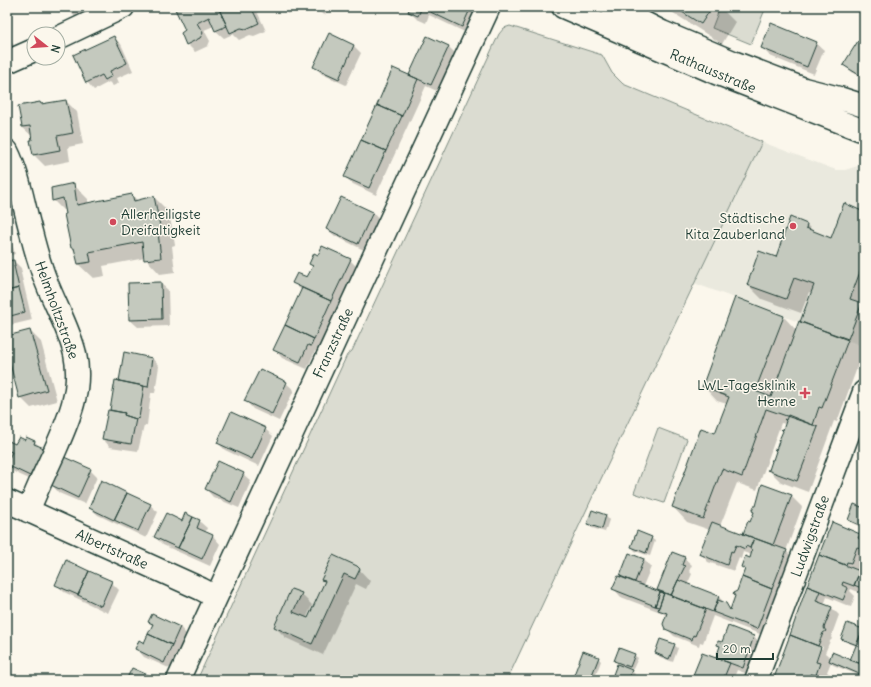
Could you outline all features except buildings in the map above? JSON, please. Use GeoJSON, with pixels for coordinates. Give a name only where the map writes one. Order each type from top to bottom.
{"type":"FeatureCollection","features":[{"type":"Feature","properties":{"kind":"street"},"geometry":{"type":"LineString","coordinates":[[66,34],[123,7]]}},
{"type":"Feature","properties":{"kind":"street","name":"Franzstraße"},"geometry":{"type":"LineString","coordinates":[[178,680],[489,7]]}},
{"type":"Feature","properties":{"kind":"street","name":"Rathausstraße"},"geometry":{"type":"LineString","coordinates":[[563,7],[716,73],[864,131]]}},
{"type":"Feature","properties":{"kind":"street","name":"Rathausstraße"},"geometry":{"type":"LineString","coordinates":[[613,7],[662,32],[740,64],[804,89],[864,106]]}},
{"type":"Feature","properties":{"kind":"street"},"geometry":{"type":"LineString","coordinates":[[7,62],[26,54]]}},
{"type":"Feature","properties":{"kind":"street","name":"Helmholtzstraße"},"geometry":{"type":"LineString","coordinates":[[7,151],[21,187],[30,232],[44,278],[73,347],[78,374],[76,397],[68,421],[28,511]]}},
{"type":"Feature","properties":{"kind":"street","name":"Ludwigstraße"},"geometry":{"type":"LineString","coordinates":[[756,680],[857,432],[864,392]]}},
{"type":"Feature","properties":{"kind":"street","name":"Albertstraße"},"geometry":{"type":"LineString","coordinates":[[7,501],[216,597]]}},
{"type":"Feature","properties":{"kind":"shaded area"},"geometry":{"type":"Polygon","coordinates":[[[720,7],[766,7],[751,44],[712,28],[720,7]]]}},
{"type":"Feature","properties":{"kind":"shaded area"},"geometry":{"type":"Polygon","coordinates":[[[510,26],[602,55],[612,73],[623,84],[762,142],[507,680],[197,680],[347,355],[352,351],[499,34],[504,28],[510,26]]]}},
{"type":"Feature","properties":{"kind":"shaded area","name":"Städtische Kita Zauberland"},"geometry":{"type":"Polygon","coordinates":[[[762,142],[836,170],[845,170],[864,164],[863,346],[694,283],[762,142]]]}},
{"type":"Feature","properties":{"kind":"shaded area"},"geometry":{"type":"Polygon","coordinates":[[[658,428],[687,439],[664,503],[634,493],[658,428]]]}},
{"type":"Feature","properties":{"kind":"place","name":"Allerheiligste Dreifaltigkeit"},"geometry":{"type":"Point","coordinates":[113,222]}},
{"type":"Feature","properties":{"kind":"place","name":"Städtische Kita Zauberland"},"geometry":{"type":"Point","coordinates":[793,226]}},
{"type":"Feature","properties":{"kind":"place","name":"LWL-Tagesklinik Herne"},"geometry":{"type":"Point","coordinates":[805,393]}}]}
